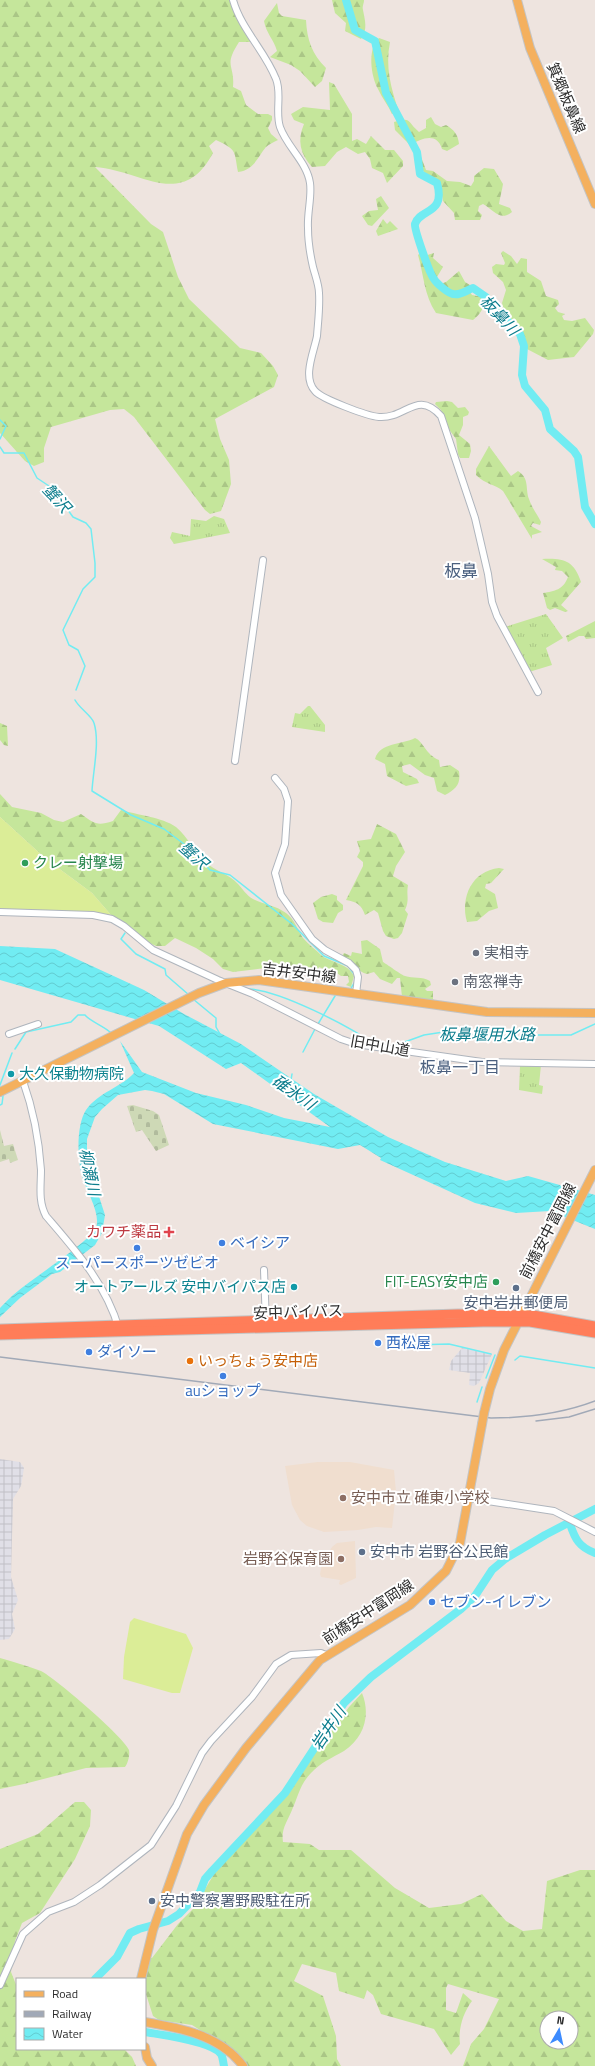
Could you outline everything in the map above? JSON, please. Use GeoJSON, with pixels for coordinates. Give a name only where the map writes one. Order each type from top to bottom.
{"type":"FeatureCollection","features":[{"type":"Feature","properties":{"kind":"highway","name":"安中バイパス"},"geometry":{"type":"LineString","coordinates":[[521,1318],[595,1333]]}},
{"type":"Feature","properties":{"kind":"highway","name":"安中バイパス"},"geometry":{"type":"LineString","coordinates":[[0,1328],[119,1328],[521,1318],[595,1326]]}},
{"type":"Feature","properties":{"kind":"highway","name":"安中バイパス"},"geometry":{"type":"LineString","coordinates":[[0,1336],[119,1328]]}},
{"type":"Feature","properties":{"kind":"main road","name":"箕郷板鼻線"},"geometry":{"type":"LineString","coordinates":[[517,0],[530,48],[595,204]]}},
{"type":"Feature","properties":{"kind":"main road","name":"吉井安中線"},"geometry":{"type":"LineString","coordinates":[[0,1092],[202,992],[226,983],[265,981],[487,1012],[595,1013]]}},
{"type":"Feature","properties":{"kind":"main road","name":"前橋安中富岡線"},"geometry":{"type":"LineString","coordinates":[[141,1978],[153,1930],[187,1834],[204,1805],[246,1748],[310,1671],[326,1655],[410,1605],[446,1572],[460,1543],[484,1413],[498,1365],[593,1173]]}},
{"type":"Feature","properties":{"kind":"main road"},"geometry":{"type":"LineString","coordinates":[[146,2022],[180,2028],[204,2036],[226,2049],[243,2066]]}},
{"type":"Feature","properties":{"kind":"main road"},"geometry":{"type":"LineString","coordinates":[[146,2050],[147,2058],[152,2066]]}},
{"type":"Feature","properties":{"kind":"street"},"geometry":{"type":"LineString","coordinates":[[233,0],[242,21],[277,80],[280,125],[285,140],[302,164],[310,182],[308,232],[310,251],[319,293],[317,336],[310,370],[310,384],[315,391],[330,401],[378,417],[392,415],[424,404],[432,406],[441,416],[475,518],[497,616],[538,692]]}},
{"type":"Feature","properties":{"kind":"street"},"geometry":{"type":"LineString","coordinates":[[235,761],[263,560]]}},
{"type":"Feature","properties":{"kind":"street"},"geometry":{"type":"LineString","coordinates":[[275,778],[284,789],[288,801],[284,844],[275,873],[281,895],[312,939],[325,950],[349,963],[356,970],[358,977],[356,994]]}},
{"type":"Feature","properties":{"kind":"street","name":"旧中山道"},"geometry":{"type":"LineString","coordinates":[[0,912],[93,915],[106,918],[124,926],[142,943],[153,950],[260,997],[341,1039],[367,1047],[482,1062],[595,1064]]}},
{"type":"Feature","properties":{"kind":"street"},"geometry":{"type":"LineString","coordinates":[[9,1034],[38,1024]]}},
{"type":"Feature","properties":{"kind":"street"},"geometry":{"type":"LineString","coordinates":[[23,1081],[35,1124],[40,1170],[41,1206],[46,1216],[84,1259],[94,1274],[114,1313],[119,1328]]}},
{"type":"Feature","properties":{"kind":"street"},"geometry":{"type":"LineString","coordinates":[[264,1270],[266,1324]]}},
{"type":"Feature","properties":{"kind":"street"},"geometry":{"type":"LineString","coordinates":[[468,1498],[547,1510],[568,1518],[595,1532]]}},
{"type":"Feature","properties":{"kind":"street"},"geometry":{"type":"LineString","coordinates":[[0,1985],[23,1934],[48,1912],[74,1902],[100,1885],[151,1845],[176,1806],[202,1753],[210,1741],[252,1697],[276,1664],[291,1655],[321,1653],[326,1655]]}},
{"type":"Feature","properties":{"kind":"shaded area"},"geometry":{"type":"Polygon","coordinates":[[[462,1348],[492,1354],[479,1383],[474,1386],[469,1385],[470,1373],[449,1370],[451,1361],[462,1348]]]}},
{"type":"Feature","properties":{"kind":"shaded area"},"geometry":{"type":"Polygon","coordinates":[[[0,1459],[20,1462],[24,1468],[21,1486],[13,1499],[11,1577],[18,1600],[12,1614],[15,1629],[9,1639],[0,1640],[0,1459]]]}},
{"type":"Feature","properties":{"kind":"shaded area","name":"安中市立 碓東小学校"},"geometry":{"type":"Polygon","coordinates":[[[318,1462],[350,1462],[394,1470],[396,1492],[392,1528],[376,1527],[358,1530],[324,1532],[307,1526],[300,1520],[292,1505],[285,1466],[318,1462]]]}},
{"type":"Feature","properties":{"kind":"shaded area"},"geometry":{"type":"Polygon","coordinates":[[[355,1541],[356,1578],[341,1585],[339,1584],[340,1580],[321,1577],[320,1574],[322,1564],[332,1547],[337,1543],[355,1541]]]}},
{"type":"Feature","properties":{"kind":"green space"},"geometry":{"type":"Polygon","coordinates":[[[0,0],[232,0],[236,18],[253,42],[239,42],[234,50],[231,61],[233,87],[241,91],[246,105],[258,114],[268,114],[272,116],[272,120],[268,128],[271,134],[278,140],[266,147],[252,166],[238,172],[235,155],[231,149],[216,140],[209,146],[213,153],[201,170],[188,180],[174,184],[160,183],[95,167],[151,224],[163,232],[178,277],[189,299],[240,348],[261,353],[273,366],[278,375],[274,387],[215,419],[220,439],[229,460],[231,484],[221,511],[210,514],[205,510],[134,417],[124,409],[110,410],[51,427],[44,448],[44,462],[34,466],[25,461],[0,433],[0,0]]]}},
{"type":"Feature","properties":{"kind":"green space"},"geometry":{"type":"Polygon","coordinates":[[[332,0],[364,0],[363,9],[365,32],[361,39],[345,31],[346,23],[335,13],[332,0]]]}},
{"type":"Feature","properties":{"kind":"green space"},"geometry":{"type":"Polygon","coordinates":[[[277,3],[279,13],[282,16],[306,20],[311,46],[321,63],[326,68],[322,81],[315,87],[300,71],[291,65],[270,57],[277,51],[266,29],[264,21],[277,3]]]}},
{"type":"Feature","properties":{"kind":"green space"},"geometry":{"type":"Polygon","coordinates":[[[379,38],[390,42],[388,60],[390,77],[399,112],[392,114],[378,89],[372,70],[371,63],[373,49],[379,38]]]}},
{"type":"Feature","properties":{"kind":"green space"},"geometry":{"type":"Polygon","coordinates":[[[329,82],[334,84],[352,114],[352,141],[357,139],[366,144],[371,136],[385,150],[394,150],[403,161],[403,166],[387,183],[383,173],[372,168],[370,159],[365,152],[358,154],[346,147],[337,152],[325,166],[312,167],[302,152],[300,141],[304,124],[294,120],[291,114],[303,107],[330,110],[329,82]]]}},
{"type":"Feature","properties":{"kind":"green space"},"geometry":{"type":"Polygon","coordinates":[[[431,117],[435,124],[441,127],[446,125],[453,131],[457,135],[459,144],[447,151],[442,149],[437,140],[433,138],[419,140],[410,145],[395,130],[394,122],[406,120],[419,132],[426,128],[426,120],[431,117]]]}},
{"type":"Feature","properties":{"kind":"green space"},"geometry":{"type":"Polygon","coordinates":[[[415,149],[418,149],[426,170],[433,171],[447,181],[460,182],[471,186],[474,181],[474,176],[484,168],[494,169],[503,184],[499,204],[510,208],[512,212],[504,216],[500,215],[483,204],[479,206],[478,211],[482,215],[480,220],[455,220],[454,213],[443,201],[440,183],[422,170],[416,156],[415,149]]]}},
{"type":"Feature","properties":{"kind":"green space"},"geometry":{"type":"Polygon","coordinates":[[[381,196],[389,208],[372,226],[368,225],[362,216],[369,211],[378,210],[376,199],[381,196]]]}},
{"type":"Feature","properties":{"kind":"green space"},"geometry":{"type":"Polygon","coordinates":[[[383,219],[387,224],[390,221],[398,229],[378,236],[376,231],[383,219]]]}},
{"type":"Feature","properties":{"kind":"green space"},"geometry":{"type":"Polygon","coordinates":[[[503,251],[511,256],[517,264],[521,258],[527,259],[527,272],[541,281],[546,296],[558,300],[559,304],[555,308],[558,312],[565,314],[562,316],[564,320],[572,321],[585,318],[594,330],[593,334],[574,357],[548,360],[527,349],[522,334],[508,317],[499,313],[496,309],[498,307],[502,311],[504,310],[502,303],[506,290],[503,282],[493,273],[492,267],[496,264],[504,265],[505,263],[501,253],[503,251]]]}},
{"type":"Feature","properties":{"kind":"green space"},"geometry":{"type":"Polygon","coordinates":[[[421,252],[424,256],[434,253],[433,258],[443,267],[434,282],[437,285],[446,282],[459,271],[465,282],[470,285],[470,292],[472,295],[483,297],[482,310],[473,320],[436,313],[429,299],[425,285],[418,255],[421,252]]]}},
{"type":"Feature","properties":{"kind":"green space"},"geometry":{"type":"Polygon","coordinates":[[[436,402],[452,402],[458,408],[465,407],[469,412],[468,415],[463,417],[463,425],[459,435],[470,444],[471,451],[469,458],[460,458],[456,439],[448,428],[441,410],[435,404],[436,402]]]}},
{"type":"Feature","properties":{"kind":"green space"},"geometry":{"type":"Polygon","coordinates":[[[489,446],[511,476],[518,471],[526,480],[530,502],[541,522],[540,525],[533,523],[531,526],[542,532],[532,535],[532,539],[503,491],[483,481],[476,475],[476,469],[489,446]]]}},
{"type":"Feature","properties":{"kind":"green space"},"geometry":{"type":"Polygon","coordinates":[[[214,516],[224,519],[230,533],[174,544],[170,538],[172,532],[190,536],[191,519],[206,521],[214,516]]]}},
{"type":"Feature","properties":{"kind":"green space"},"geometry":{"type":"Polygon","coordinates":[[[542,559],[556,559],[567,562],[575,569],[578,575],[581,582],[561,605],[568,611],[565,612],[555,608],[550,610],[547,608],[543,593],[558,589],[564,585],[568,577],[562,571],[555,570],[556,567],[542,559]]]}},
{"type":"Feature","properties":{"kind":"green space"},"geometry":{"type":"Polygon","coordinates":[[[546,614],[563,638],[546,648],[552,665],[529,672],[505,627],[546,614]]]}},
{"type":"Feature","properties":{"kind":"green space"},"geometry":{"type":"Polygon","coordinates":[[[595,621],[595,638],[586,639],[584,636],[579,636],[568,642],[566,636],[595,621]]]}},
{"type":"Feature","properties":{"kind":"green space"},"geometry":{"type":"Polygon","coordinates":[[[308,706],[310,706],[325,725],[325,732],[292,727],[295,713],[300,714],[308,706]]]}},
{"type":"Feature","properties":{"kind":"green space"},"geometry":{"type":"Polygon","coordinates":[[[0,723],[7,726],[8,746],[4,745],[0,740],[0,723]]]}},
{"type":"Feature","properties":{"kind":"green space"},"geometry":{"type":"Polygon","coordinates":[[[415,738],[431,755],[439,760],[440,767],[450,765],[459,771],[457,786],[452,791],[445,795],[437,791],[434,778],[425,775],[410,764],[402,766],[403,772],[417,779],[419,783],[406,786],[387,776],[385,764],[375,759],[386,747],[415,738]]]}},
{"type":"Feature","properties":{"kind":"green space"},"geometry":{"type":"Polygon","coordinates":[[[0,794],[12,807],[41,813],[54,820],[63,822],[81,814],[96,823],[108,823],[113,821],[121,810],[164,821],[176,827],[205,862],[234,881],[253,899],[278,908],[286,913],[294,922],[303,938],[321,955],[348,968],[354,976],[351,987],[346,985],[349,982],[348,976],[341,976],[334,971],[329,971],[319,967],[317,976],[265,968],[233,972],[223,969],[213,959],[196,948],[175,938],[165,946],[156,946],[141,939],[111,915],[92,893],[46,859],[0,817],[0,794]]]}},
{"type":"Feature","properties":{"kind":"green space","name":"クレー射撃場"},"geometry":{"type":"Polygon","coordinates":[[[0,817],[46,859],[92,893],[111,915],[0,909],[0,817]]]}},
{"type":"Feature","properties":{"kind":"green space"},"geometry":{"type":"Polygon","coordinates":[[[377,824],[396,834],[405,852],[396,866],[393,876],[408,885],[405,910],[408,914],[402,933],[398,938],[394,939],[386,936],[378,913],[374,910],[365,915],[362,908],[358,904],[346,900],[363,866],[363,862],[357,857],[360,851],[357,841],[371,839],[377,824]]]}},
{"type":"Feature","properties":{"kind":"green space"},"geometry":{"type":"Polygon","coordinates":[[[499,868],[504,869],[491,883],[486,884],[485,888],[495,894],[498,908],[489,911],[477,921],[467,922],[465,903],[470,887],[482,874],[499,868]]]}},
{"type":"Feature","properties":{"kind":"green space"},"geometry":{"type":"Polygon","coordinates":[[[332,894],[337,896],[337,900],[343,905],[343,910],[338,913],[333,923],[323,922],[318,919],[313,903],[321,897],[332,894]]]}},
{"type":"Feature","properties":{"kind":"green space"},"geometry":{"type":"Polygon","coordinates":[[[367,940],[380,949],[383,962],[398,972],[408,977],[430,981],[431,985],[425,989],[427,991],[433,991],[433,999],[436,1002],[402,997],[400,978],[397,978],[392,984],[380,979],[374,972],[367,974],[364,973],[342,956],[344,953],[351,956],[352,952],[362,954],[361,941],[367,940]]]}},
{"type":"Feature","properties":{"kind":"green space"},"geometry":{"type":"Polygon","coordinates":[[[541,1065],[539,1085],[543,1086],[542,1094],[519,1090],[520,1066],[541,1065]]]}},
{"type":"Feature","properties":{"kind":"green space"},"geometry":{"type":"Polygon","coordinates":[[[133,1105],[153,1111],[159,1115],[169,1145],[156,1151],[142,1130],[136,1132],[127,1106],[133,1105]]]}},
{"type":"Feature","properties":{"kind":"green space"},"geometry":{"type":"Polygon","coordinates":[[[0,1130],[4,1146],[13,1144],[18,1160],[10,1163],[9,1159],[0,1162],[0,1130]]]}},
{"type":"Feature","properties":{"kind":"green space"},"geometry":{"type":"Polygon","coordinates":[[[134,1618],[186,1634],[193,1648],[180,1693],[172,1693],[123,1679],[124,1657],[130,1622],[134,1618]]]}},
{"type":"Feature","properties":{"kind":"green space"},"geometry":{"type":"Polygon","coordinates":[[[0,1658],[41,1671],[60,1684],[103,1721],[125,1743],[129,1750],[125,1767],[86,1768],[0,1789],[0,1658]]]}},
{"type":"Feature","properties":{"kind":"green space"},"geometry":{"type":"Polygon","coordinates":[[[362,1693],[365,1701],[366,1718],[361,1733],[351,1746],[327,1760],[307,1777],[285,1826],[283,1842],[310,1844],[319,1850],[351,1850],[395,1888],[429,1908],[461,1904],[482,1894],[506,1921],[523,1931],[542,1929],[547,1881],[580,1870],[595,1870],[595,2066],[463,2066],[471,2044],[484,2029],[499,1999],[448,1984],[446,1988],[446,2010],[456,2013],[463,1993],[472,2001],[462,2021],[460,2044],[451,2055],[434,2029],[381,2014],[373,1995],[367,1990],[364,1999],[339,1991],[336,1973],[302,1964],[294,1981],[323,1996],[336,2036],[337,2059],[341,2066],[247,2066],[211,2037],[192,2025],[159,2020],[153,2016],[146,1994],[148,1958],[152,1958],[178,1924],[194,1908],[214,1874],[287,1795],[312,1757],[349,1707],[362,1693]]]}},
{"type":"Feature","properties":{"kind":"green space"},"geometry":{"type":"Polygon","coordinates":[[[75,1802],[84,1802],[91,1810],[90,1826],[75,1859],[40,1913],[22,1923],[15,1941],[11,1972],[16,1984],[16,2050],[125,2050],[132,2057],[136,2066],[0,2066],[0,1849],[38,1834],[75,1802]]]}},
{"type":"Feature","properties":{"kind":"water"},"geometry":{"type":"Polygon","coordinates":[[[0,946],[55,949],[144,990],[184,1014],[241,1044],[314,1094],[388,1137],[445,1162],[506,1181],[528,1176],[595,1195],[595,1229],[550,1211],[516,1213],[475,1203],[380,1160],[381,1158],[360,1145],[338,1149],[213,1124],[164,1094],[145,1090],[118,1095],[95,1117],[87,1139],[87,1149],[94,1181],[105,1215],[102,1233],[95,1245],[60,1272],[52,1274],[20,1298],[0,1317],[0,1308],[11,1297],[73,1250],[92,1234],[96,1228],[97,1216],[81,1172],[78,1144],[80,1125],[86,1110],[91,1104],[134,1073],[120,1041],[142,1072],[196,1093],[246,1105],[284,1118],[330,1127],[241,1063],[226,1069],[159,1026],[0,980],[0,946]]]}},
{"type":"Feature","properties":{"kind":"waterway","name":"板鼻川"},"geometry":{"type":"LineString","coordinates":[[346,0],[355,30],[375,41],[386,93],[417,152],[420,174],[437,183],[439,193],[438,201],[435,206],[422,215],[415,224],[415,228],[432,276],[440,286],[453,294],[461,294],[473,288],[486,297],[498,315],[506,319],[520,334],[524,346],[522,375],[525,386],[545,410],[550,429],[574,451],[578,457],[585,507],[595,524]]}},
{"type":"Feature","properties":{"kind":"waterway","name":"蟹沢"},"geometry":{"type":"LineString","coordinates":[[0,420],[6,426],[0,439]]}},
{"type":"Feature","properties":{"kind":"waterway","name":"蟹沢"},"geometry":{"type":"LineString","coordinates":[[0,447],[4,453],[24,453],[37,478],[52,488],[73,517],[86,523],[91,529],[95,577],[83,589],[63,630],[69,645],[78,650],[85,666],[76,690]]}},
{"type":"Feature","properties":{"kind":"waterway","name":"蟹沢"},"geometry":{"type":"LineString","coordinates":[[75,700],[93,720],[96,731],[92,791],[131,815],[164,829],[188,847],[210,870],[230,875],[292,924],[324,956],[348,966],[354,974]]}},
{"type":"Feature","properties":{"kind":"waterway"},"geometry":{"type":"LineString","coordinates":[[125,933],[121,939],[136,954],[165,969],[166,975],[189,995]]}},
{"type":"Feature","properties":{"kind":"waterway","name":"蟹沢"},"geometry":{"type":"LineString","coordinates":[[350,990],[354,983]]}},
{"type":"Feature","properties":{"kind":"waterway","name":"板鼻堰用水路"},"geometry":{"type":"LineString","coordinates":[[249,989],[278,995],[295,1002],[348,1028],[374,1044]]}},
{"type":"Feature","properties":{"kind":"waterway","name":"蟹沢"},"geometry":{"type":"LineString","coordinates":[[318,1024],[335,996]]}},
{"type":"Feature","properties":{"kind":"waterway"},"geometry":{"type":"LineString","coordinates":[[193,999],[216,1018],[216,1027],[220,1034]]}},
{"type":"Feature","properties":{"kind":"waterway"},"geometry":{"type":"LineString","coordinates":[[15,1049],[26,1032],[71,1022],[78,1015],[85,1015],[111,1033]]}},
{"type":"Feature","properties":{"kind":"waterway","name":"板鼻堰用水路"},"geometry":{"type":"LineString","coordinates":[[391,1047],[424,1035],[450,1031],[469,1035],[521,1037],[532,1035],[571,1035],[595,1024]]}},
{"type":"Feature","properties":{"kind":"waterway","name":"蟹沢"},"geometry":{"type":"LineString","coordinates":[[303,1052],[315,1029]]}},
{"type":"Feature","properties":{"kind":"waterway"},"geometry":{"type":"LineString","coordinates":[[0,1085],[12,1053]]}},
{"type":"Feature","properties":{"kind":"waterway","name":"蟹沢"},"geometry":{"type":"LineString","coordinates":[[291,1080],[292,1074]]}},
{"type":"Feature","properties":{"kind":"waterway"},"geometry":{"type":"LineString","coordinates":[[0,1105],[2,1104],[3,1096]]}},
{"type":"Feature","properties":{"kind":"waterway"},"geometry":{"type":"LineString","coordinates":[[412,1345],[449,1344],[491,1354]]}},
{"type":"Feature","properties":{"kind":"waterway"},"geometry":{"type":"LineString","coordinates":[[486,1378],[495,1355]]}},
{"type":"Feature","properties":{"kind":"waterway"},"geometry":{"type":"LineString","coordinates":[[515,1360],[520,1356],[595,1368]]}},
{"type":"Feature","properties":{"kind":"waterway"},"geometry":{"type":"LineString","coordinates":[[477,1402],[482,1387]]}},
{"type":"Feature","properties":{"kind":"waterway","name":"岩井川"},"geometry":{"type":"LineString","coordinates":[[96,1978],[117,1957],[130,1933],[168,1921],[179,1914],[200,1892],[205,1879],[285,1793],[344,1703],[371,1677],[461,1609],[475,1596],[492,1570],[505,1559],[545,1535],[595,1509]]}},
{"type":"Feature","properties":{"kind":"waterway"},"geometry":{"type":"LineString","coordinates":[[570,1524],[578,1542],[585,1548],[595,1553]]}},
{"type":"Feature","properties":{"kind":"waterway","name":"岩井川"},"geometry":{"type":"LineString","coordinates":[[146,2032],[186,2039],[216,2049],[223,2058],[224,2066]]}},
{"type":"Feature","properties":{"kind":"railway"},"geometry":{"type":"LineString","coordinates":[[0,1357],[491,1418],[518,1417],[557,1412],[595,1401]]}},
{"type":"Feature","properties":{"kind":"railway"},"geometry":{"type":"LineString","coordinates":[[536,1421],[569,1417],[595,1409]]}},
{"type":"Feature","properties":{"kind":"place","name":"クレー射撃場"},"geometry":{"type":"Point","coordinates":[25,863]}},
{"type":"Feature","properties":{"kind":"place","name":"実相寺"},"geometry":{"type":"Point","coordinates":[476,953]}},
{"type":"Feature","properties":{"kind":"place","name":"南窓禅寺"},"geometry":{"type":"Point","coordinates":[455,982]}},
{"type":"Feature","properties":{"kind":"place","name":"大久保動物病院"},"geometry":{"type":"Point","coordinates":[11,1074]}},
{"type":"Feature","properties":{"kind":"place","name":"カワチ薬品"},"geometry":{"type":"Point","coordinates":[169,1232]}},
{"type":"Feature","properties":{"kind":"place","name":"ベイシア"},"geometry":{"type":"Point","coordinates":[222,1243]}},
{"type":"Feature","properties":{"kind":"place","name":"スーパースポーツゼビオ"},"geometry":{"type":"Point","coordinates":[137,1248]}},
{"type":"Feature","properties":{"kind":"place","name":"FIT-EASY安中店"},"geometry":{"type":"Point","coordinates":[496,1282]}},
{"type":"Feature","properties":{"kind":"place","name":"オートアールズ 安中バイパス店"},"geometry":{"type":"Point","coordinates":[294,1287]}},
{"type":"Feature","properties":{"kind":"place","name":"安中岩井郵便局"},"geometry":{"type":"Point","coordinates":[516,1288]}},
{"type":"Feature","properties":{"kind":"place","name":"西松屋"},"geometry":{"type":"Point","coordinates":[378,1343]}},
{"type":"Feature","properties":{"kind":"place","name":"ダイソー"},"geometry":{"type":"Point","coordinates":[89,1352]}},
{"type":"Feature","properties":{"kind":"place","name":"いっちょう安中店"},"geometry":{"type":"Point","coordinates":[190,1361]}},
{"type":"Feature","properties":{"kind":"place","name":"auショップ"},"geometry":{"type":"Point","coordinates":[223,1376]}},
{"type":"Feature","properties":{"kind":"place","name":"安中市立 碓東小学校"},"geometry":{"type":"Point","coordinates":[343,1498]}},
{"type":"Feature","properties":{"kind":"place","name":"安中市 岩野谷公民館"},"geometry":{"type":"Point","coordinates":[362,1552]}},
{"type":"Feature","properties":{"kind":"place","name":"岩野谷保育園"},"geometry":{"type":"Point","coordinates":[341,1559]}},
{"type":"Feature","properties":{"kind":"place","name":"セブン-イレブン"},"geometry":{"type":"Point","coordinates":[432,1602]}},
{"type":"Feature","properties":{"kind":"place","name":"安中警察署野殿駐在所"},"geometry":{"type":"Point","coordinates":[152,1901]}},
{"type":"Feature","properties":{"kind":"district","name":"板鼻"},"geometry":{"type":"Point","coordinates":[461,571]}},
{"type":"Feature","properties":{"kind":"district","name":"板鼻一丁目"},"geometry":{"type":"Point","coordinates":[460,1067]}},
{"type":"Feature","properties":{"kind":"water label","name":"碓氷川"},"geometry":{"type":"Point","coordinates":[294,1092]}},
{"type":"Feature","properties":{"kind":"water label","name":"柳瀬川"},"geometry":{"type":"Point","coordinates":[90,1172]}}]}
